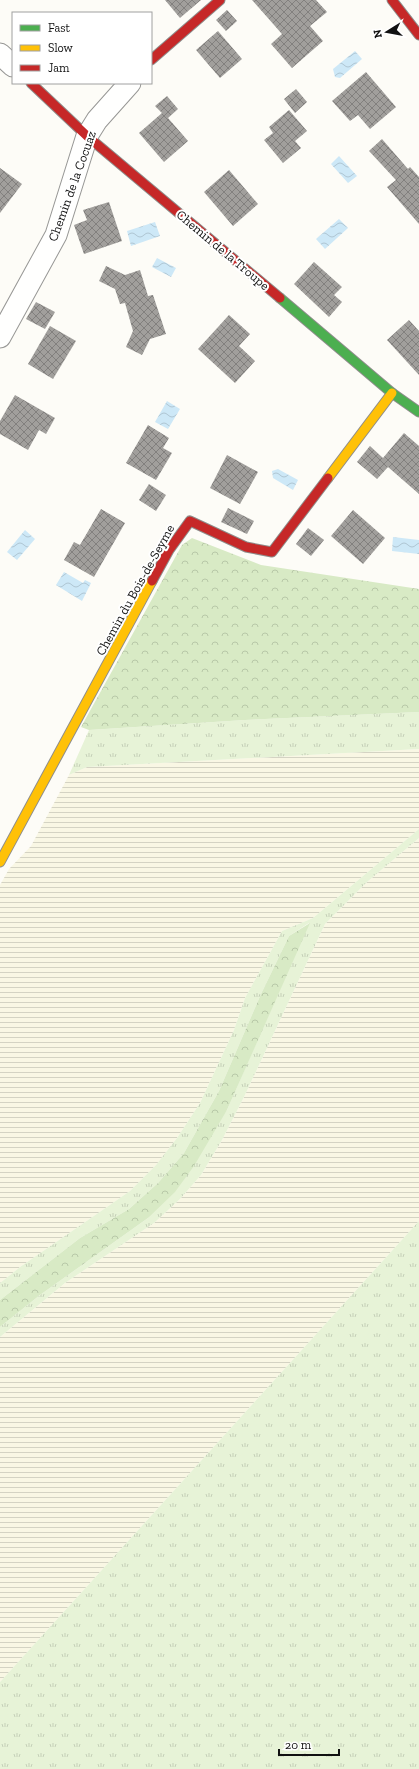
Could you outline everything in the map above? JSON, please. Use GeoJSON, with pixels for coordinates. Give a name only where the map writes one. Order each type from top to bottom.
{"type":"FeatureCollection","features":[{"type":"Feature","properties":{"kind":"street"},"geometry":{"type":"LineString","coordinates":[[152,59],[220,0]]}},
{"type":"Feature","properties":{"kind":"street"},"geometry":{"type":"LineString","coordinates":[[392,0],[419,35]]}},
{"type":"Feature","properties":{"kind":"street"},"geometry":{"type":"LineString","coordinates":[[0,54],[12,65]]}},
{"type":"Feature","properties":{"kind":"street","name":"Chemin de la Troupe"},"geometry":{"type":"LineString","coordinates":[[32,84],[87,136],[392,393],[419,412]]}},
{"type":"Feature","properties":{"kind":"street","name":"Chemin de la Cocuaz"},"geometry":{"type":"LineString","coordinates":[[0,337],[56,235],[87,136],[97,120],[129,84]]}},
{"type":"Feature","properties":{"kind":"street","name":"Chemin du Bois-de-Seyme"},"geometry":{"type":"LineString","coordinates":[[0,862],[158,571],[190,521],[246,547],[272,552],[392,393]]}},
{"type":"Feature","properties":{"kind":"shaded area"},"geometry":{"type":"Polygon","coordinates":[[[419,749],[419,829],[313,918],[282,931],[245,998],[234,1030],[200,1103],[177,1138],[156,1165],[130,1191],[20,1267],[0,1283],[0,885],[9,869],[31,846],[69,775],[87,767],[419,749]]]}},
{"type":"Feature","properties":{"kind":"shaded area"},"geometry":{"type":"Polygon","coordinates":[[[419,838],[419,1221],[0,1682],[0,1337],[65,1283],[154,1223],[180,1199],[201,1175],[222,1140],[244,1097],[325,924],[367,882],[419,838]]]}},
{"type":"Feature","properties":{"kind":"green space"},"geometry":{"type":"Polygon","coordinates":[[[192,538],[261,565],[419,589],[419,712],[245,720],[89,730],[81,727],[182,545],[192,538]]]}},
{"type":"Feature","properties":{"kind":"green space"},"geometry":{"type":"Polygon","coordinates":[[[419,712],[419,749],[87,767],[69,775],[89,730],[245,720],[419,712]]]}},
{"type":"Feature","properties":{"kind":"green space"},"geometry":{"type":"Polygon","coordinates":[[[419,829],[419,838],[367,882],[325,924],[244,1097],[222,1140],[201,1175],[180,1199],[154,1223],[65,1283],[0,1337],[0,1327],[40,1295],[148,1218],[227,1110],[309,923],[289,936],[261,994],[219,1091],[184,1153],[158,1183],[129,1209],[80,1238],[0,1300],[0,1283],[20,1267],[130,1191],[156,1165],[177,1138],[200,1103],[234,1030],[245,998],[282,931],[313,918],[419,829]]]}},
{"type":"Feature","properties":{"kind":"green space"},"geometry":{"type":"Polygon","coordinates":[[[310,923],[227,1110],[194,1166],[175,1192],[148,1218],[40,1295],[0,1327],[0,1300],[80,1238],[129,1209],[158,1183],[184,1153],[219,1091],[261,994],[289,936],[310,923]]]}},
{"type":"Feature","properties":{"kind":"green space"},"geometry":{"type":"Polygon","coordinates":[[[419,1221],[419,1769],[0,1769],[0,1682],[419,1221]]]}},
{"type":"Feature","properties":{"kind":"water"},"geometry":{"type":"Polygon","coordinates":[[[355,51],[362,59],[340,78],[335,77],[333,69],[355,51]]]}},
{"type":"Feature","properties":{"kind":"water"},"geometry":{"type":"Polygon","coordinates":[[[339,156],[357,176],[348,183],[331,164],[339,156]]]}},
{"type":"Feature","properties":{"kind":"water"},"geometry":{"type":"Polygon","coordinates":[[[339,219],[348,228],[325,249],[316,239],[339,219]]]}},
{"type":"Feature","properties":{"kind":"water"},"geometry":{"type":"Polygon","coordinates":[[[155,222],[160,236],[131,246],[127,231],[155,222]]]}},
{"type":"Feature","properties":{"kind":"water"},"geometry":{"type":"Polygon","coordinates":[[[157,258],[176,268],[171,277],[152,267],[157,258]]]}},
{"type":"Feature","properties":{"kind":"water"},"geometry":{"type":"Polygon","coordinates":[[[167,401],[180,409],[168,429],[155,422],[167,401]]]}},
{"type":"Feature","properties":{"kind":"water"},"geometry":{"type":"Polygon","coordinates":[[[278,469],[298,480],[293,490],[273,478],[272,471],[278,469]]]}},
{"type":"Feature","properties":{"kind":"water"},"geometry":{"type":"Polygon","coordinates":[[[25,530],[35,539],[17,560],[7,552],[25,530]]]}},
{"type":"Feature","properties":{"kind":"water"},"geometry":{"type":"Polygon","coordinates":[[[393,537],[419,540],[419,554],[392,551],[393,537]]]}},
{"type":"Feature","properties":{"kind":"water"},"geometry":{"type":"Polygon","coordinates":[[[64,572],[83,583],[85,580],[91,583],[82,601],[56,585],[64,572]]]}},
{"type":"Feature","properties":{"kind":"building"},"geometry":{"type":"Polygon","coordinates":[[[165,0],[201,0],[180,18],[165,0]]]}},
{"type":"Feature","properties":{"kind":"building"},"geometry":{"type":"Polygon","coordinates":[[[252,0],[316,0],[327,12],[310,26],[323,41],[292,68],[271,44],[282,34],[252,0]]]}},
{"type":"Feature","properties":{"kind":"building"},"geometry":{"type":"Polygon","coordinates":[[[227,10],[237,21],[226,31],[216,20],[227,10]]]}},
{"type":"Feature","properties":{"kind":"building"},"geometry":{"type":"Polygon","coordinates":[[[218,31],[242,59],[220,78],[196,50],[218,31]]]}},
{"type":"Feature","properties":{"kind":"building"},"geometry":{"type":"Polygon","coordinates":[[[366,72],[396,107],[370,129],[358,115],[350,121],[332,101],[366,72]]]}},
{"type":"Feature","properties":{"kind":"building"},"geometry":{"type":"Polygon","coordinates":[[[296,89],[307,102],[295,113],[284,99],[296,89]]]}},
{"type":"Feature","properties":{"kind":"building"},"geometry":{"type":"Polygon","coordinates":[[[167,96],[178,109],[168,118],[188,141],[164,162],[139,133],[162,113],[155,106],[167,96]]]}},
{"type":"Feature","properties":{"kind":"building"},"geometry":{"type":"Polygon","coordinates":[[[289,110],[307,131],[295,141],[301,148],[283,163],[264,140],[273,133],[269,127],[289,110]]]}},
{"type":"Feature","properties":{"kind":"building"},"geometry":{"type":"Polygon","coordinates":[[[382,139],[408,169],[410,167],[419,177],[419,224],[387,187],[396,180],[369,151],[382,139]]]}},
{"type":"Feature","properties":{"kind":"building"},"geometry":{"type":"Polygon","coordinates":[[[0,168],[22,184],[0,213],[0,168]]]}},
{"type":"Feature","properties":{"kind":"building"},"geometry":{"type":"Polygon","coordinates":[[[229,170],[258,204],[233,226],[204,192],[229,170]]]}},
{"type":"Feature","properties":{"kind":"building"},"geometry":{"type":"Polygon","coordinates":[[[109,202],[122,241],[84,254],[74,225],[87,220],[83,210],[109,202]]]}},
{"type":"Feature","properties":{"kind":"building"},"geometry":{"type":"Polygon","coordinates":[[[314,262],[342,287],[334,295],[342,302],[329,317],[294,284],[314,262]]]}},
{"type":"Feature","properties":{"kind":"building"},"geometry":{"type":"Polygon","coordinates":[[[106,266],[125,275],[140,270],[148,296],[153,295],[166,334],[150,339],[142,355],[126,347],[133,331],[125,303],[120,304],[115,289],[99,281],[106,266]]]}},
{"type":"Feature","properties":{"kind":"building"},"geometry":{"type":"Polygon","coordinates":[[[36,302],[55,312],[45,329],[26,319],[36,302]]]}},
{"type":"Feature","properties":{"kind":"building"},"geometry":{"type":"Polygon","coordinates":[[[229,315],[250,334],[239,346],[255,361],[235,383],[198,349],[229,315]]]}},
{"type":"Feature","properties":{"kind":"building"},"geometry":{"type":"Polygon","coordinates":[[[409,320],[419,331],[419,375],[387,340],[409,320]]]}},
{"type":"Feature","properties":{"kind":"building"},"geometry":{"type":"Polygon","coordinates":[[[50,326],[76,341],[53,379],[28,364],[50,326]]]}},
{"type":"Feature","properties":{"kind":"building"},"geometry":{"type":"Polygon","coordinates":[[[15,395],[55,418],[46,434],[39,430],[28,450],[0,434],[0,421],[15,395]]]}},
{"type":"Feature","properties":{"kind":"building"},"geometry":{"type":"Polygon","coordinates":[[[148,425],[169,438],[163,448],[172,453],[156,480],[126,463],[148,425]]]}},
{"type":"Feature","properties":{"kind":"building"},"geometry":{"type":"Polygon","coordinates":[[[404,433],[419,446],[419,494],[388,467],[377,479],[357,462],[370,446],[383,458],[404,433]]]}},
{"type":"Feature","properties":{"kind":"building"},"geometry":{"type":"Polygon","coordinates":[[[227,455],[258,472],[240,504],[210,488],[227,455]]]}},
{"type":"Feature","properties":{"kind":"building"},"geometry":{"type":"Polygon","coordinates":[[[149,484],[166,495],[156,511],[139,500],[149,484]]]}},
{"type":"Feature","properties":{"kind":"building"},"geometry":{"type":"Polygon","coordinates":[[[228,508],[254,521],[247,534],[221,522],[228,508]]]}},
{"type":"Feature","properties":{"kind":"building"},"geometry":{"type":"Polygon","coordinates":[[[101,509],[125,523],[94,577],[64,560],[74,542],[80,545],[101,509]]]}},
{"type":"Feature","properties":{"kind":"building"},"geometry":{"type":"Polygon","coordinates":[[[353,510],[385,538],[363,564],[331,536],[353,510]]]}},
{"type":"Feature","properties":{"kind":"building"},"geometry":{"type":"Polygon","coordinates":[[[308,528],[324,540],[311,556],[296,544],[308,528]]]}},
{"type":"Feature","properties":{"kind":"traffic: fast"},"geometry":{"type":"LineString","coordinates":[[280,298],[392,393],[419,412]]}},
{"type":"Feature","properties":{"kind":"traffic: slow"},"geometry":{"type":"LineString","coordinates":[[328,478],[392,393]]}},
{"type":"Feature","properties":{"kind":"traffic: slow"},"geometry":{"type":"LineString","coordinates":[[0,862],[152,581]]}},
{"type":"Feature","properties":{"kind":"traffic: jam"},"geometry":{"type":"LineString","coordinates":[[152,59],[220,0]]}},
{"type":"Feature","properties":{"kind":"traffic: jam"},"geometry":{"type":"LineString","coordinates":[[392,0],[419,35]]}},
{"type":"Feature","properties":{"kind":"traffic: jam"},"geometry":{"type":"LineString","coordinates":[[32,84],[87,136],[280,298]]}},
{"type":"Feature","properties":{"kind":"traffic: jam"},"geometry":{"type":"LineString","coordinates":[[152,581],[169,550],[190,521],[246,547],[272,552],[328,478]]}}]}
